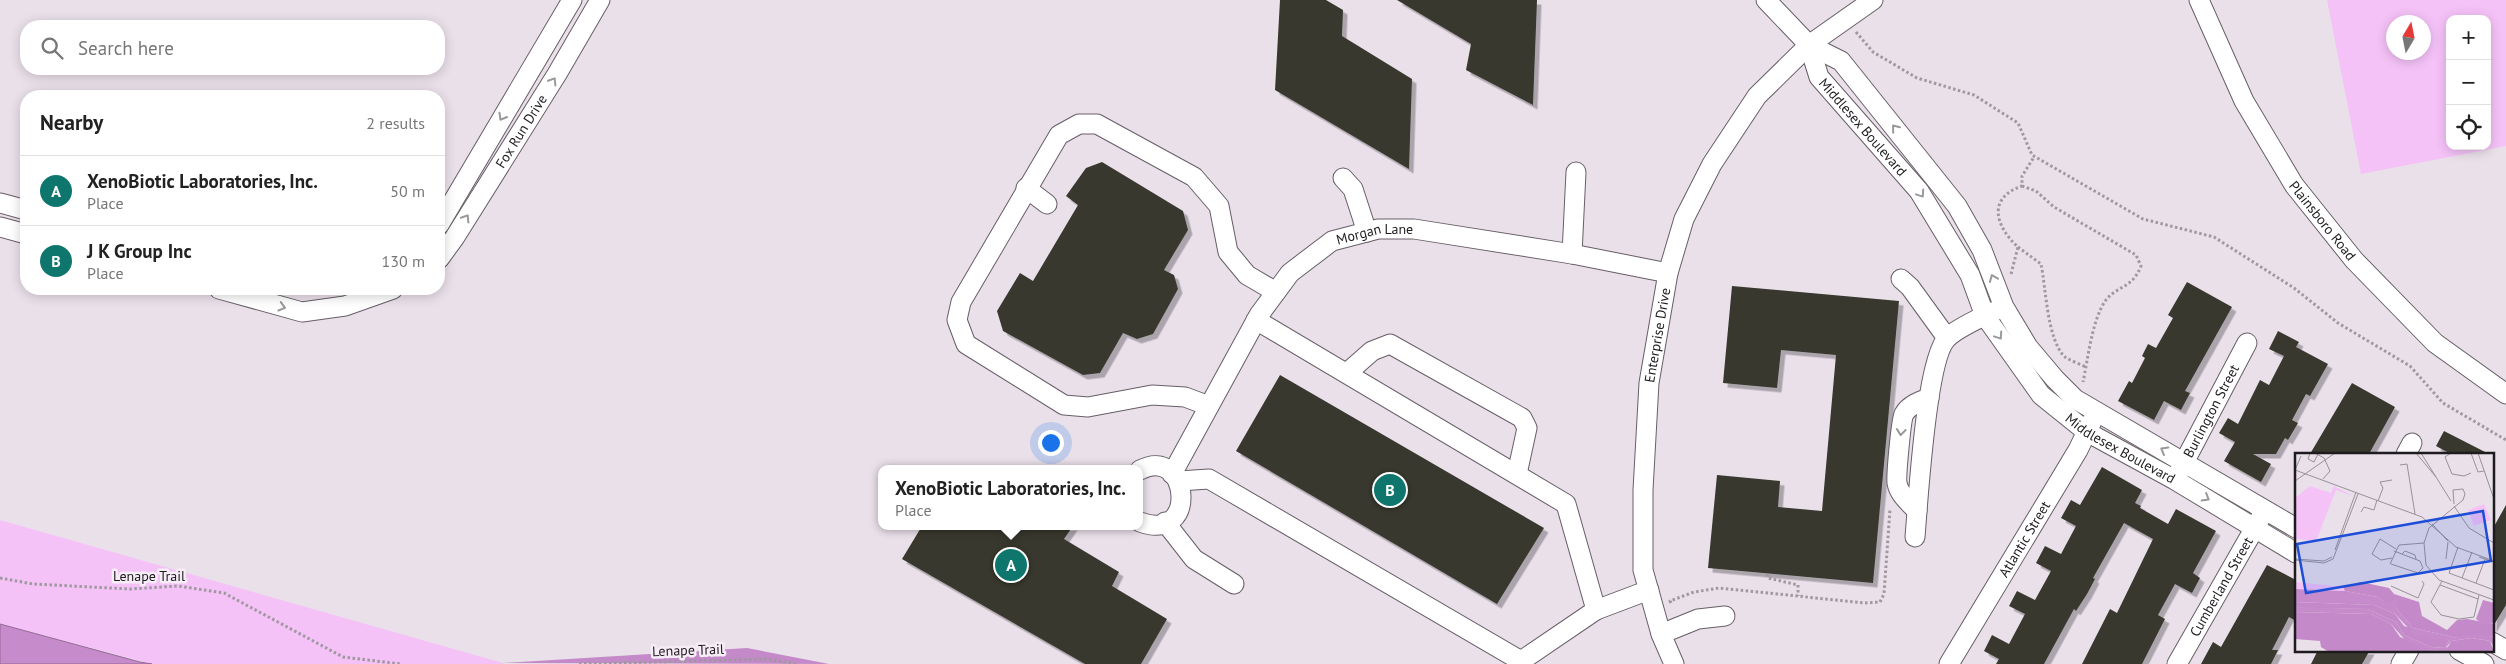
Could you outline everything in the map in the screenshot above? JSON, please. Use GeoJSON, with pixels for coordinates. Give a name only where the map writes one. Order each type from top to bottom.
{"type":"FeatureCollection","features":[{"type":"Feature","properties":{"kind":"street","name":"Fox Run Drive"},"geometry":{"type":"LineString","coordinates":[[445,215],[572,0]]}},
{"type":"Feature","properties":{"kind":"street","name":"Fox Run Drive"},"geometry":{"type":"LineString","coordinates":[[445,250],[557,74],[600,0]]}},
{"type":"Feature","properties":{"kind":"street"},"geometry":{"type":"LineString","coordinates":[[1766,0],[1809,45],[1873,0]]}},
{"type":"Feature","properties":{"kind":"street","name":"Plainsboro Road"},"geometry":{"type":"LineString","coordinates":[[2199,0],[2244,101],[2294,185],[2354,260],[2435,343],[2506,394]]}},
{"type":"Feature","properties":{"kind":"street","name":"Enterprise Drive"},"geometry":{"type":"LineString","coordinates":[[1674,664],[1661,634],[1643,570],[1643,490],[1649,384],[1668,274],[1684,219],[1712,164],[1757,96],[1809,45]]}},
{"type":"Feature","properties":{"kind":"street","name":"Middlesex Boulevard"},"geometry":{"type":"LineString","coordinates":[[1809,45],[1840,61],[1957,206],[1982,250],[2004,307],[2028,347],[2075,399],[2295,527]]}},
{"type":"Feature","properties":{"kind":"street","name":"Middlesex Boulevard"},"geometry":{"type":"LineString","coordinates":[[1809,45],[1819,77],[1919,190],[1970,275],[1985,316],[2041,395],[2087,432],[2175,480],[2295,552]]}},
{"type":"Feature","properties":{"kind":"street"},"geometry":{"type":"LineString","coordinates":[[1209,406],[1186,397],[1152,395],[1088,408],[1064,405],[966,344],[957,320],[961,302],[1026,188],[1059,135],[1079,124],[1097,124],[1194,177],[1219,206],[1228,252],[1247,275],[1276,292]]}},
{"type":"Feature","properties":{"kind":"street"},"geometry":{"type":"LineString","coordinates":[[1572,254],[1576,172]]}},
{"type":"Feature","properties":{"kind":"street"},"geometry":{"type":"LineString","coordinates":[[1343,178],[1353,189],[1367,232]]}},
{"type":"Feature","properties":{"kind":"street"},"geometry":{"type":"LineString","coordinates":[[1026,188],[1047,204]]}},
{"type":"Feature","properties":{"kind":"street"},"geometry":{"type":"LineString","coordinates":[[0,203],[20,208]]}},
{"type":"Feature","properties":{"kind":"street"},"geometry":{"type":"LineString","coordinates":[[0,227],[20,232]]}},
{"type":"Feature","properties":{"kind":"street","name":"Morgan Lane"},"geometry":{"type":"LineString","coordinates":[[1176,477],[1209,406],[1256,320],[1290,273],[1332,241],[1378,229],[1414,229],[1572,254],[1668,274]]}},
{"type":"Feature","properties":{"kind":"street"},"geometry":{"type":"LineString","coordinates":[[1901,279],[1910,287],[1947,338]]}},
{"type":"Feature","properties":{"kind":"street"},"geometry":{"type":"LineString","coordinates":[[240,295],[302,312],[346,306],[376,295]]}},
{"type":"Feature","properties":{"kind":"street"},"geometry":{"type":"LineString","coordinates":[[1915,537],[1929,398],[1938,354],[1947,338],[2004,307]]}},
{"type":"Feature","properties":{"kind":"street"},"geometry":{"type":"LineString","coordinates":[[1256,320],[1566,504],[1596,610]]}},
{"type":"Feature","properties":{"kind":"street","name":"Burlington Street"},"geometry":{"type":"LineString","coordinates":[[2175,480],[2247,343]]}},
{"type":"Feature","properties":{"kind":"street"},"geometry":{"type":"LineString","coordinates":[[1346,373],[1372,351],[1390,344],[1522,418],[1527,428],[1517,474]]}},
{"type":"Feature","properties":{"kind":"street","name":"Atlantic Street"},"geometry":{"type":"LineString","coordinates":[[1949,664],[2098,412]]}},
{"type":"Feature","properties":{"kind":"street"},"geometry":{"type":"LineString","coordinates":[[1143,469],[1152,466],[1162,468],[1176,477],[1209,479],[1521,661],[1596,610],[1649,590]]}},
{"type":"Feature","properties":{"kind":"street"},"geometry":{"type":"LineString","coordinates":[[1143,523],[1156,525],[1176,515],[1181,506],[1182,491],[1176,477]]}},
{"type":"Feature","properties":{"kind":"street","name":"Cumberland Street"},"geometry":{"type":"LineString","coordinates":[[2178,664],[2266,510]]}},
{"type":"Feature","properties":{"kind":"street"},"geometry":{"type":"LineString","coordinates":[[1165,522],[1194,559],[1234,584]]}},
{"type":"Feature","properties":{"kind":"street"},"geometry":{"type":"LineString","coordinates":[[1661,634],[1698,619],[1726,616]]}},
{"type":"Feature","properties":{"kind":"street"},"geometry":{"type":"LineString","coordinates":[[2494,643],[2506,650]]}},
{"type":"Feature","properties":{"kind":"street"},"geometry":{"type":"LineString","coordinates":[[2401,664],[2408,652]]}},
{"type":"Feature","properties":{"kind":"street"},"geometry":{"type":"LineString","coordinates":[[2463,652],[2484,664]]}},
{"type":"Feature","properties":{"kind":"path"},"geometry":{"type":"LineString","coordinates":[[1844,19],[1873,52],[1917,78],[1974,95],[2018,123],[2034,157],[2142,219],[2214,237],[2294,288],[2338,323],[2410,366],[2443,403],[2506,440]]}},
{"type":"Feature","properties":{"kind":"path"},"geometry":{"type":"LineString","coordinates":[[2022,186],[2022,176],[2034,157]]}},
{"type":"Feature","properties":{"kind":"path"},"geometry":{"type":"LineString","coordinates":[[2083,384],[2097,318],[2107,300],[2136,278],[2141,266],[2136,255],[2054,207],[2036,192],[2022,186],[2009,191],[2001,201],[1998,212],[2000,225],[2008,238],[2041,264],[2050,320],[2058,344],[2065,356],[2086,367]]}},
{"type":"Feature","properties":{"kind":"path"},"geometry":{"type":"LineString","coordinates":[[1996,286],[2012,273],[2018,246]]}},
{"type":"Feature","properties":{"kind":"path"},"geometry":{"type":"LineString","coordinates":[[1680,626],[1670,601],[1694,592],[1719,588],[1866,603],[1880,602],[1884,594],[1891,505]]}},
{"type":"Feature","properties":{"kind":"path"},"geometry":{"type":"LineString","coordinates":[[1767,574],[1768,578],[1798,585],[1798,596]]}},
{"type":"Feature","properties":{"kind":"path","name":"Lenape Trail"},"geometry":{"type":"LineString","coordinates":[[0,578],[33,584],[130,589],[178,586],[224,593],[343,658],[400,664]]}},
{"type":"Feature","properties":{"kind":"path","name":"Lenape Trail"},"geometry":{"type":"LineString","coordinates":[[579,664],[767,659],[796,664]]}},
{"type":"Feature","properties":{"kind":"shaded area"},"geometry":{"type":"Polygon","coordinates":[[[2327,0],[2506,0],[2506,146],[2491,149],[2491,15],[2446,15],[2446,150],[2485,150],[2361,174],[2327,0]]]}},
{"type":"Feature","properties":{"kind":"shaded area"},"geometry":{"type":"Polygon","coordinates":[[[0,520],[504,664],[152,664],[0,624],[0,520]]]}},
{"type":"Feature","properties":{"kind":"shaded area"},"geometry":{"type":"Polygon","coordinates":[[[0,624],[140,662],[152,664],[0,664],[0,624]]]}},
{"type":"Feature","properties":{"kind":"shaded area"},"geometry":{"type":"Polygon","coordinates":[[[747,648],[829,664],[503,663],[747,648]]]}},
{"type":"Feature","properties":{"kind":"building"},"geometry":{"type":"Polygon","coordinates":[[[1280,0],[1326,0],[1343,10],[1342,36],[1412,79],[1409,169],[1275,90],[1280,0]]]}},
{"type":"Feature","properties":{"kind":"building"},"geometry":{"type":"Polygon","coordinates":[[[1397,0],[1537,0],[1533,105],[1466,70],[1471,44],[1397,0]]]}},
{"type":"Feature","properties":{"kind":"building"},"geometry":{"type":"Polygon","coordinates":[[[1102,162],[1183,211],[1188,230],[1164,270],[1174,275],[1178,289],[1153,334],[1137,339],[1123,333],[1100,373],[1083,375],[1003,331],[997,311],[1020,273],[1033,281],[1078,205],[1066,196],[1086,168],[1102,162]]]}},
{"type":"Feature","properties":{"kind":"building"},"geometry":{"type":"Polygon","coordinates":[[[2187,282],[2232,307],[2185,391],[2190,393],[2181,410],[2164,401],[2154,420],[2118,401],[2129,381],[2132,383],[2145,358],[2142,356],[2148,344],[2156,348],[2173,318],[2168,315],[2187,282]]]}},
{"type":"Feature","properties":{"kind":"building"},"geometry":{"type":"Polygon","coordinates":[[[1732,286],[1899,301],[1873,583],[1708,568],[1717,475],[1780,481],[1778,507],[1822,511],[1836,355],[1781,350],[1777,388],[1723,383],[1732,286]]]}},
{"type":"Feature","properties":{"kind":"building"},"geometry":{"type":"Polygon","coordinates":[[[2278,331],[2299,342],[2296,347],[2328,364],[2310,396],[2306,394],[2292,420],[2298,423],[2288,440],[2285,438],[2276,454],[2253,454],[2271,464],[2261,482],[2224,461],[2235,442],[2219,433],[2228,418],[2238,424],[2260,380],[2269,385],[2284,356],[2269,349],[2278,331]]]}},
{"type":"Feature","properties":{"kind":"building"},"geometry":{"type":"Polygon","coordinates":[[[1280,375],[1544,528],[1497,604],[1236,451],[1280,375]]]}},
{"type":"Feature","properties":{"kind":"building"},"geometry":{"type":"Polygon","coordinates":[[[2352,383],[2395,407],[2370,453],[2311,453],[2352,383]]]}},
{"type":"Feature","properties":{"kind":"building"},"geometry":{"type":"Polygon","coordinates":[[[2444,431],[2487,453],[2449,453],[2436,446],[2444,431]]]}},
{"type":"Feature","properties":{"kind":"building"},"geometry":{"type":"Polygon","coordinates":[[[2102,467],[2142,490],[2135,503],[2141,506],[2140,508],[2168,524],[2176,509],[2216,531],[2193,573],[2200,578],[2192,593],[2175,584],[2158,615],[2165,619],[2142,664],[2082,664],[2110,609],[2117,613],[2153,539],[2124,523],[2093,578],[2095,579],[2087,594],[2076,611],[2074,609],[2044,664],[1996,664],[1999,659],[1984,651],[1992,635],[2009,644],[2025,614],[2009,606],[2017,591],[2035,600],[2051,571],[2036,563],[2045,546],[2061,554],[2076,526],[2061,518],[2071,500],[2080,505],[2102,467]]]}},
{"type":"Feature","properties":{"kind":"building"},"geometry":{"type":"Polygon","coordinates":[[[2506,505],[2506,605],[2494,625],[2494,526],[2506,505]]]}},
{"type":"Feature","properties":{"kind":"building"},"geometry":{"type":"Polygon","coordinates":[[[920,530],[1070,530],[1064,539],[1119,572],[1112,586],[1167,619],[1141,664],[1085,664],[902,559],[920,530]]]}},
{"type":"Feature","properties":{"kind":"building"},"geometry":{"type":"Polygon","coordinates":[[[2267,565],[2295,579],[2295,620],[2289,617],[2272,650],[2278,650],[2271,664],[2201,664],[2213,642],[2221,647],[2267,565]]]}},
{"type":"Feature","properties":{"kind":"building"},"geometry":{"type":"Polygon","coordinates":[[[2317,652],[2369,652],[2362,664],[2311,664],[2317,652]]]}},
{"type":"Feature","properties":{"kind":"place","name":"J K Group Inc"},"geometry":{"type":"Point","coordinates":[1390,490]}},
{"type":"Feature","properties":{"kind":"place","name":"XenoBiotic Laboratories, Inc."},"geometry":{"type":"Point","coordinates":[1011,565]}}]}
